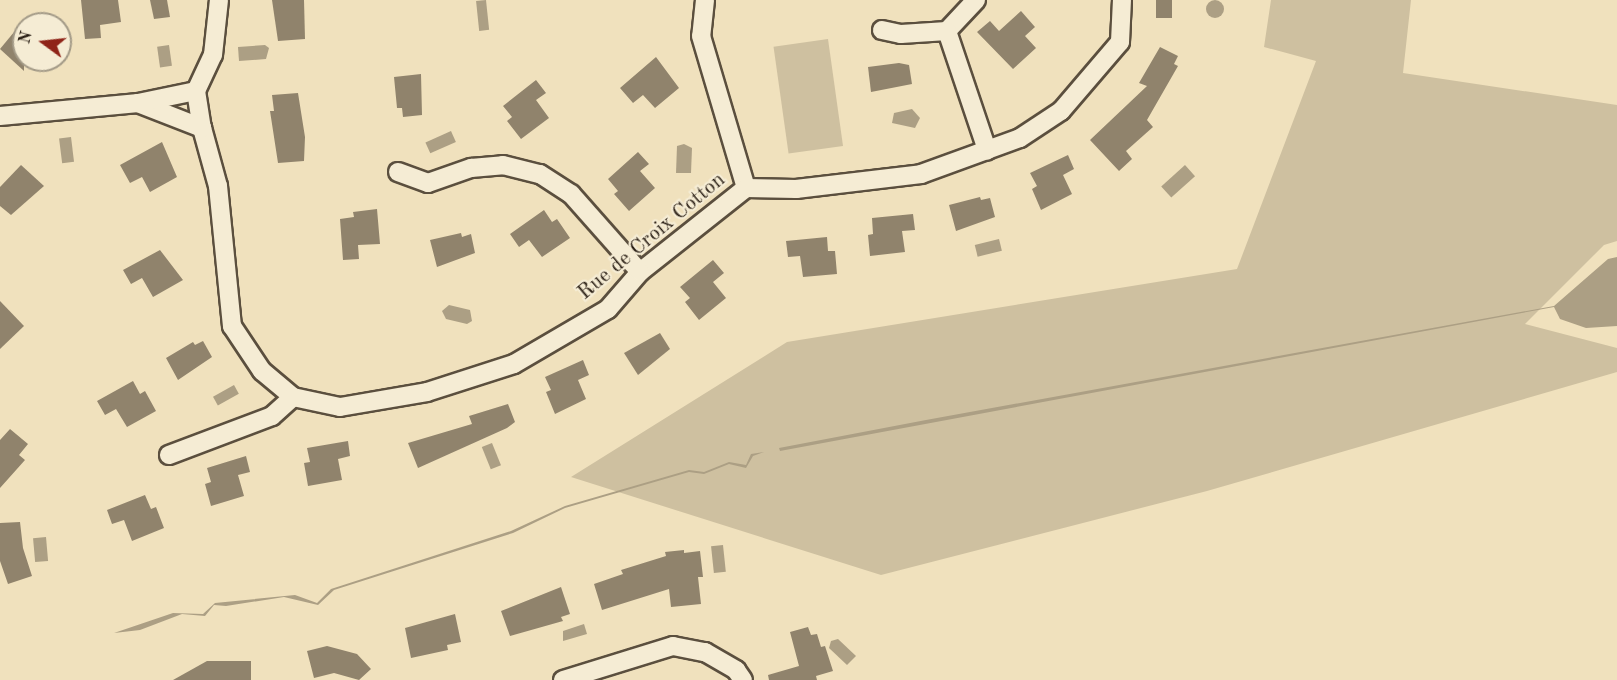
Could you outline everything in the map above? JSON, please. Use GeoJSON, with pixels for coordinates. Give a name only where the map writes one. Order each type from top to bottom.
{"type":"FeatureCollection","features":[{"type":"Feature","properties":{"kind":"street"},"geometry":{"type":"LineString","coordinates":[[169,455],[272,416],[293,398],[262,371],[232,326],[218,186],[202,128],[196,91],[213,55],[219,0]]}},
{"type":"Feature","properties":{"kind":"street"},"geometry":{"type":"LineString","coordinates":[[705,0],[701,36],[746,188]]}},
{"type":"Feature","properties":{"kind":"street"},"geometry":{"type":"LineString","coordinates":[[882,30],[901,34],[947,32],[976,0]]}},
{"type":"Feature","properties":{"kind":"street","name":"Rue de Croix Cotton"},"geometry":{"type":"LineString","coordinates":[[293,398],[340,407],[427,392],[514,364],[608,309],[640,272],[746,188],[796,189],[921,174],[1020,138],[1061,111],[1119,42],[1122,0]]}},
{"type":"Feature","properties":{"kind":"street"},"geometry":{"type":"LineString","coordinates":[[947,32],[987,150]]}},
{"type":"Feature","properties":{"kind":"street"},"geometry":{"type":"LineString","coordinates":[[0,116],[138,104],[196,91]]}},
{"type":"Feature","properties":{"kind":"street"},"geometry":{"type":"LineString","coordinates":[[138,104],[202,128]]}},
{"type":"Feature","properties":{"kind":"street"},"geometry":{"type":"LineString","coordinates":[[398,172],[428,183],[471,168],[503,165],[540,174],[571,194],[640,272]]}},
{"type":"Feature","properties":{"kind":"street"},"geometry":{"type":"LineString","coordinates":[[563,680],[673,646],[705,652],[736,670],[743,680]]}},
{"type":"Feature","properties":{"kind":"shaded area"},"geometry":{"type":"Polygon","coordinates":[[[486,0],[489,30],[479,31],[476,1],[486,0]]]}},
{"type":"Feature","properties":{"kind":"shaded area"},"geometry":{"type":"Polygon","coordinates":[[[1215,0],[1221,3],[1224,9],[1221,15],[1215,18],[1209,15],[1206,9],[1209,3],[1215,0]]]}},
{"type":"Feature","properties":{"kind":"shaded area"},"geometry":{"type":"Polygon","coordinates":[[[1271,0],[1411,0],[1403,73],[1617,105],[1617,241],[1604,245],[1525,324],[1617,348],[1617,372],[1207,491],[881,575],[571,477],[787,342],[1237,269],[1316,61],[1264,47],[1271,0]]]}},
{"type":"Feature","properties":{"kind":"shaded area"},"geometry":{"type":"Polygon","coordinates":[[[828,39],[843,146],[789,154],[774,47],[828,39]]]}},
{"type":"Feature","properties":{"kind":"shaded area"},"geometry":{"type":"Polygon","coordinates":[[[169,45],[172,66],[160,67],[157,47],[169,45]]]}},
{"type":"Feature","properties":{"kind":"shaded area"},"geometry":{"type":"Polygon","coordinates":[[[265,45],[269,48],[266,59],[239,61],[238,47],[265,45]]]}},
{"type":"Feature","properties":{"kind":"shaded area"},"geometry":{"type":"Polygon","coordinates":[[[912,109],[920,118],[915,128],[892,123],[894,113],[912,109]]]}},
{"type":"Feature","properties":{"kind":"shaded area"},"geometry":{"type":"Polygon","coordinates":[[[451,131],[456,142],[430,153],[425,142],[451,131]]]}},
{"type":"Feature","properties":{"kind":"shaded area"},"geometry":{"type":"Polygon","coordinates":[[[71,137],[74,162],[62,163],[59,138],[71,137]]]}},
{"type":"Feature","properties":{"kind":"shaded area"},"geometry":{"type":"Polygon","coordinates":[[[684,144],[692,148],[691,173],[676,173],[677,146],[684,144]]]}},
{"type":"Feature","properties":{"kind":"shaded area"},"geometry":{"type":"Polygon","coordinates":[[[1185,165],[1195,176],[1171,198],[1161,186],[1185,165]]]}},
{"type":"Feature","properties":{"kind":"shaded area"},"geometry":{"type":"Polygon","coordinates":[[[999,239],[1002,251],[978,257],[975,245],[999,239]]]}},
{"type":"Feature","properties":{"kind":"shaded area"},"geometry":{"type":"Polygon","coordinates":[[[1617,257],[1617,326],[1586,328],[1560,319],[1554,307],[780,451],[779,448],[1554,306],[1608,259],[1617,257]]]}},
{"type":"Feature","properties":{"kind":"shaded area"},"geometry":{"type":"Polygon","coordinates":[[[449,305],[470,310],[472,321],[467,324],[446,319],[442,311],[449,305]]]}},
{"type":"Feature","properties":{"kind":"shaded area"},"geometry":{"type":"Polygon","coordinates":[[[234,385],[239,394],[218,405],[213,397],[234,385]]]}},
{"type":"Feature","properties":{"kind":"shaded area"},"geometry":{"type":"Polygon","coordinates":[[[492,443],[501,465],[491,469],[482,447],[492,443]]]}},
{"type":"Feature","properties":{"kind":"shaded area"},"geometry":{"type":"Polygon","coordinates":[[[764,452],[753,456],[746,468],[729,464],[704,474],[689,472],[565,508],[513,533],[334,590],[318,605],[284,597],[226,606],[214,605],[205,616],[182,614],[140,630],[114,633],[173,613],[203,614],[215,603],[295,595],[317,603],[331,589],[511,531],[565,506],[689,470],[704,472],[729,462],[746,465],[751,454],[764,452]]]}},
{"type":"Feature","properties":{"kind":"shaded area"},"geometry":{"type":"Polygon","coordinates":[[[46,537],[48,561],[35,562],[33,538],[46,537]]]}},
{"type":"Feature","properties":{"kind":"shaded area"},"geometry":{"type":"Polygon","coordinates":[[[723,545],[726,572],[714,573],[711,546],[723,545]]]}},
{"type":"Feature","properties":{"kind":"shaded area"},"geometry":{"type":"Polygon","coordinates":[[[584,624],[587,634],[563,641],[563,631],[584,624]]]}},
{"type":"Feature","properties":{"kind":"shaded area"},"geometry":{"type":"Polygon","coordinates":[[[838,639],[856,656],[847,665],[829,648],[831,641],[838,639]]]}},
{"type":"Feature","properties":{"kind":"building"},"geometry":{"type":"Polygon","coordinates":[[[81,0],[118,0],[121,22],[100,25],[101,38],[85,39],[81,0]]]}},
{"type":"Feature","properties":{"kind":"building"},"geometry":{"type":"Polygon","coordinates":[[[150,0],[167,0],[170,17],[154,19],[150,0]]]}},
{"type":"Feature","properties":{"kind":"building"},"geometry":{"type":"Polygon","coordinates":[[[272,0],[304,0],[305,39],[278,41],[272,0]]]}},
{"type":"Feature","properties":{"kind":"building"},"geometry":{"type":"Polygon","coordinates":[[[1156,0],[1172,0],[1172,18],[1156,18],[1156,0]]]}},
{"type":"Feature","properties":{"kind":"building"},"geometry":{"type":"Polygon","coordinates":[[[1021,11],[1035,27],[1025,36],[1036,48],[1013,69],[977,32],[990,21],[999,31],[1021,11]]]}},
{"type":"Feature","properties":{"kind":"building"},"geometry":{"type":"Polygon","coordinates":[[[12,34],[12,60],[0,49],[12,34]]]}},
{"type":"Feature","properties":{"kind":"building"},"geometry":{"type":"Polygon","coordinates":[[[1160,47],[1178,56],[1174,64],[1178,66],[1147,120],[1153,127],[1126,151],[1132,159],[1119,171],[1090,140],[1147,86],[1139,83],[1160,47]]]}},
{"type":"Feature","properties":{"kind":"building"},"geometry":{"type":"Polygon","coordinates":[[[656,57],[679,88],[655,108],[643,95],[633,103],[620,88],[656,57]]]}},
{"type":"Feature","properties":{"kind":"building"},"geometry":{"type":"Polygon","coordinates":[[[899,63],[909,65],[912,84],[871,92],[868,67],[899,63]]]}},
{"type":"Feature","properties":{"kind":"building"},"geometry":{"type":"Polygon","coordinates":[[[421,74],[422,115],[403,117],[402,108],[397,108],[394,77],[421,74]]]}},
{"type":"Feature","properties":{"kind":"building"},"geometry":{"type":"Polygon","coordinates":[[[536,80],[546,93],[536,100],[549,118],[521,139],[507,121],[512,117],[503,106],[536,80]]]}},
{"type":"Feature","properties":{"kind":"building"},"geometry":{"type":"Polygon","coordinates":[[[298,93],[305,137],[304,161],[278,163],[270,111],[274,111],[272,95],[298,93]]]}},
{"type":"Feature","properties":{"kind":"building"},"geometry":{"type":"Polygon","coordinates":[[[162,142],[177,177],[150,192],[142,177],[130,183],[120,165],[162,142]]]}},
{"type":"Feature","properties":{"kind":"building"},"geometry":{"type":"Polygon","coordinates":[[[638,152],[649,164],[640,171],[655,188],[629,211],[614,194],[618,191],[608,179],[638,152]]]}},
{"type":"Feature","properties":{"kind":"building"},"geometry":{"type":"Polygon","coordinates":[[[1068,155],[1074,169],[1063,175],[1072,194],[1041,210],[1032,189],[1037,186],[1030,173],[1068,155]]]}},
{"type":"Feature","properties":{"kind":"building"},"geometry":{"type":"Polygon","coordinates":[[[21,165],[44,186],[11,215],[0,206],[0,187],[21,165]]]}},
{"type":"Feature","properties":{"kind":"building"},"geometry":{"type":"Polygon","coordinates":[[[980,197],[981,200],[990,198],[995,217],[956,231],[949,205],[980,197]]]}},
{"type":"Feature","properties":{"kind":"building"},"geometry":{"type":"Polygon","coordinates":[[[377,209],[380,244],[358,245],[359,259],[343,260],[340,219],[354,217],[353,212],[377,209]]]}},
{"type":"Feature","properties":{"kind":"building"},"geometry":{"type":"Polygon","coordinates":[[[544,210],[552,222],[557,219],[570,238],[542,257],[529,240],[519,247],[510,234],[544,210]]]}},
{"type":"Feature","properties":{"kind":"building"},"geometry":{"type":"Polygon","coordinates":[[[913,214],[915,230],[902,231],[905,252],[870,256],[868,235],[873,234],[872,218],[913,214]]]}},
{"type":"Feature","properties":{"kind":"building"},"geometry":{"type":"Polygon","coordinates":[[[461,233],[462,237],[471,234],[475,253],[437,267],[430,240],[461,233]]]}},
{"type":"Feature","properties":{"kind":"building"},"geometry":{"type":"Polygon","coordinates":[[[827,237],[828,251],[835,251],[837,274],[803,277],[800,256],[788,257],[786,241],[827,237]]]}},
{"type":"Feature","properties":{"kind":"building"},"geometry":{"type":"Polygon","coordinates":[[[160,250],[183,280],[153,297],[142,278],[131,284],[123,270],[160,250]]]}},
{"type":"Feature","properties":{"kind":"building"},"geometry":{"type":"Polygon","coordinates":[[[713,260],[724,273],[713,282],[726,298],[699,320],[685,302],[690,298],[680,287],[713,260]]]}},
{"type":"Feature","properties":{"kind":"building"},"geometry":{"type":"Polygon","coordinates":[[[0,301],[24,326],[0,349],[0,301]]]}},
{"type":"Feature","properties":{"kind":"building"},"geometry":{"type":"Polygon","coordinates":[[[660,333],[670,349],[638,375],[624,353],[660,333]]]}},
{"type":"Feature","properties":{"kind":"building"},"geometry":{"type":"Polygon","coordinates":[[[203,341],[212,357],[178,380],[166,358],[193,342],[195,345],[203,341]]]}},
{"type":"Feature","properties":{"kind":"building"},"geometry":{"type":"Polygon","coordinates":[[[583,360],[589,375],[578,380],[586,399],[555,414],[546,392],[551,390],[545,377],[583,360]]]}},
{"type":"Feature","properties":{"kind":"building"},"geometry":{"type":"Polygon","coordinates":[[[133,381],[140,394],[145,391],[156,411],[127,427],[116,409],[105,415],[97,401],[133,381]]]}},
{"type":"Feature","properties":{"kind":"building"},"geometry":{"type":"Polygon","coordinates":[[[508,404],[515,422],[507,428],[418,468],[408,443],[472,424],[469,416],[508,404]]]}},
{"type":"Feature","properties":{"kind":"building"},"geometry":{"type":"Polygon","coordinates":[[[10,429],[28,444],[19,455],[25,460],[0,488],[0,440],[10,429]]]}},
{"type":"Feature","properties":{"kind":"building"},"geometry":{"type":"Polygon","coordinates":[[[348,441],[350,456],[338,459],[342,480],[308,486],[304,463],[310,462],[307,448],[348,441]]]}},
{"type":"Feature","properties":{"kind":"building"},"geometry":{"type":"Polygon","coordinates":[[[246,456],[250,472],[238,475],[244,496],[211,506],[205,484],[211,482],[207,468],[246,456]]]}},
{"type":"Feature","properties":{"kind":"building"},"geometry":{"type":"Polygon","coordinates":[[[145,495],[151,509],[156,507],[164,528],[132,541],[124,520],[112,524],[107,510],[145,495]]]}},
{"type":"Feature","properties":{"kind":"building"},"geometry":{"type":"Polygon","coordinates":[[[20,522],[23,548],[32,576],[8,584],[0,561],[0,523],[20,522]]]}},
{"type":"Feature","properties":{"kind":"building"},"geometry":{"type":"Polygon","coordinates":[[[684,550],[684,553],[700,551],[703,577],[698,577],[701,604],[671,607],[669,589],[602,610],[594,584],[623,574],[621,570],[666,556],[665,552],[684,550]]]}},
{"type":"Feature","properties":{"kind":"building"},"geometry":{"type":"Polygon","coordinates":[[[561,587],[570,614],[561,617],[563,621],[510,636],[501,611],[561,587]]]}},
{"type":"Feature","properties":{"kind":"building"},"geometry":{"type":"Polygon","coordinates":[[[455,614],[461,642],[447,645],[448,650],[411,658],[405,628],[455,614]]]}},
{"type":"Feature","properties":{"kind":"building"},"geometry":{"type":"Polygon","coordinates":[[[808,627],[811,635],[817,634],[821,647],[825,646],[833,671],[816,676],[817,680],[769,680],[768,675],[799,666],[790,632],[808,627]]]}},
{"type":"Feature","properties":{"kind":"building"},"geometry":{"type":"Polygon","coordinates":[[[327,646],[357,654],[371,669],[359,680],[334,673],[314,678],[307,651],[327,646]]]}},
{"type":"Feature","properties":{"kind":"building"},"geometry":{"type":"Polygon","coordinates":[[[207,661],[251,661],[251,680],[173,680],[207,661]]]}}]}
